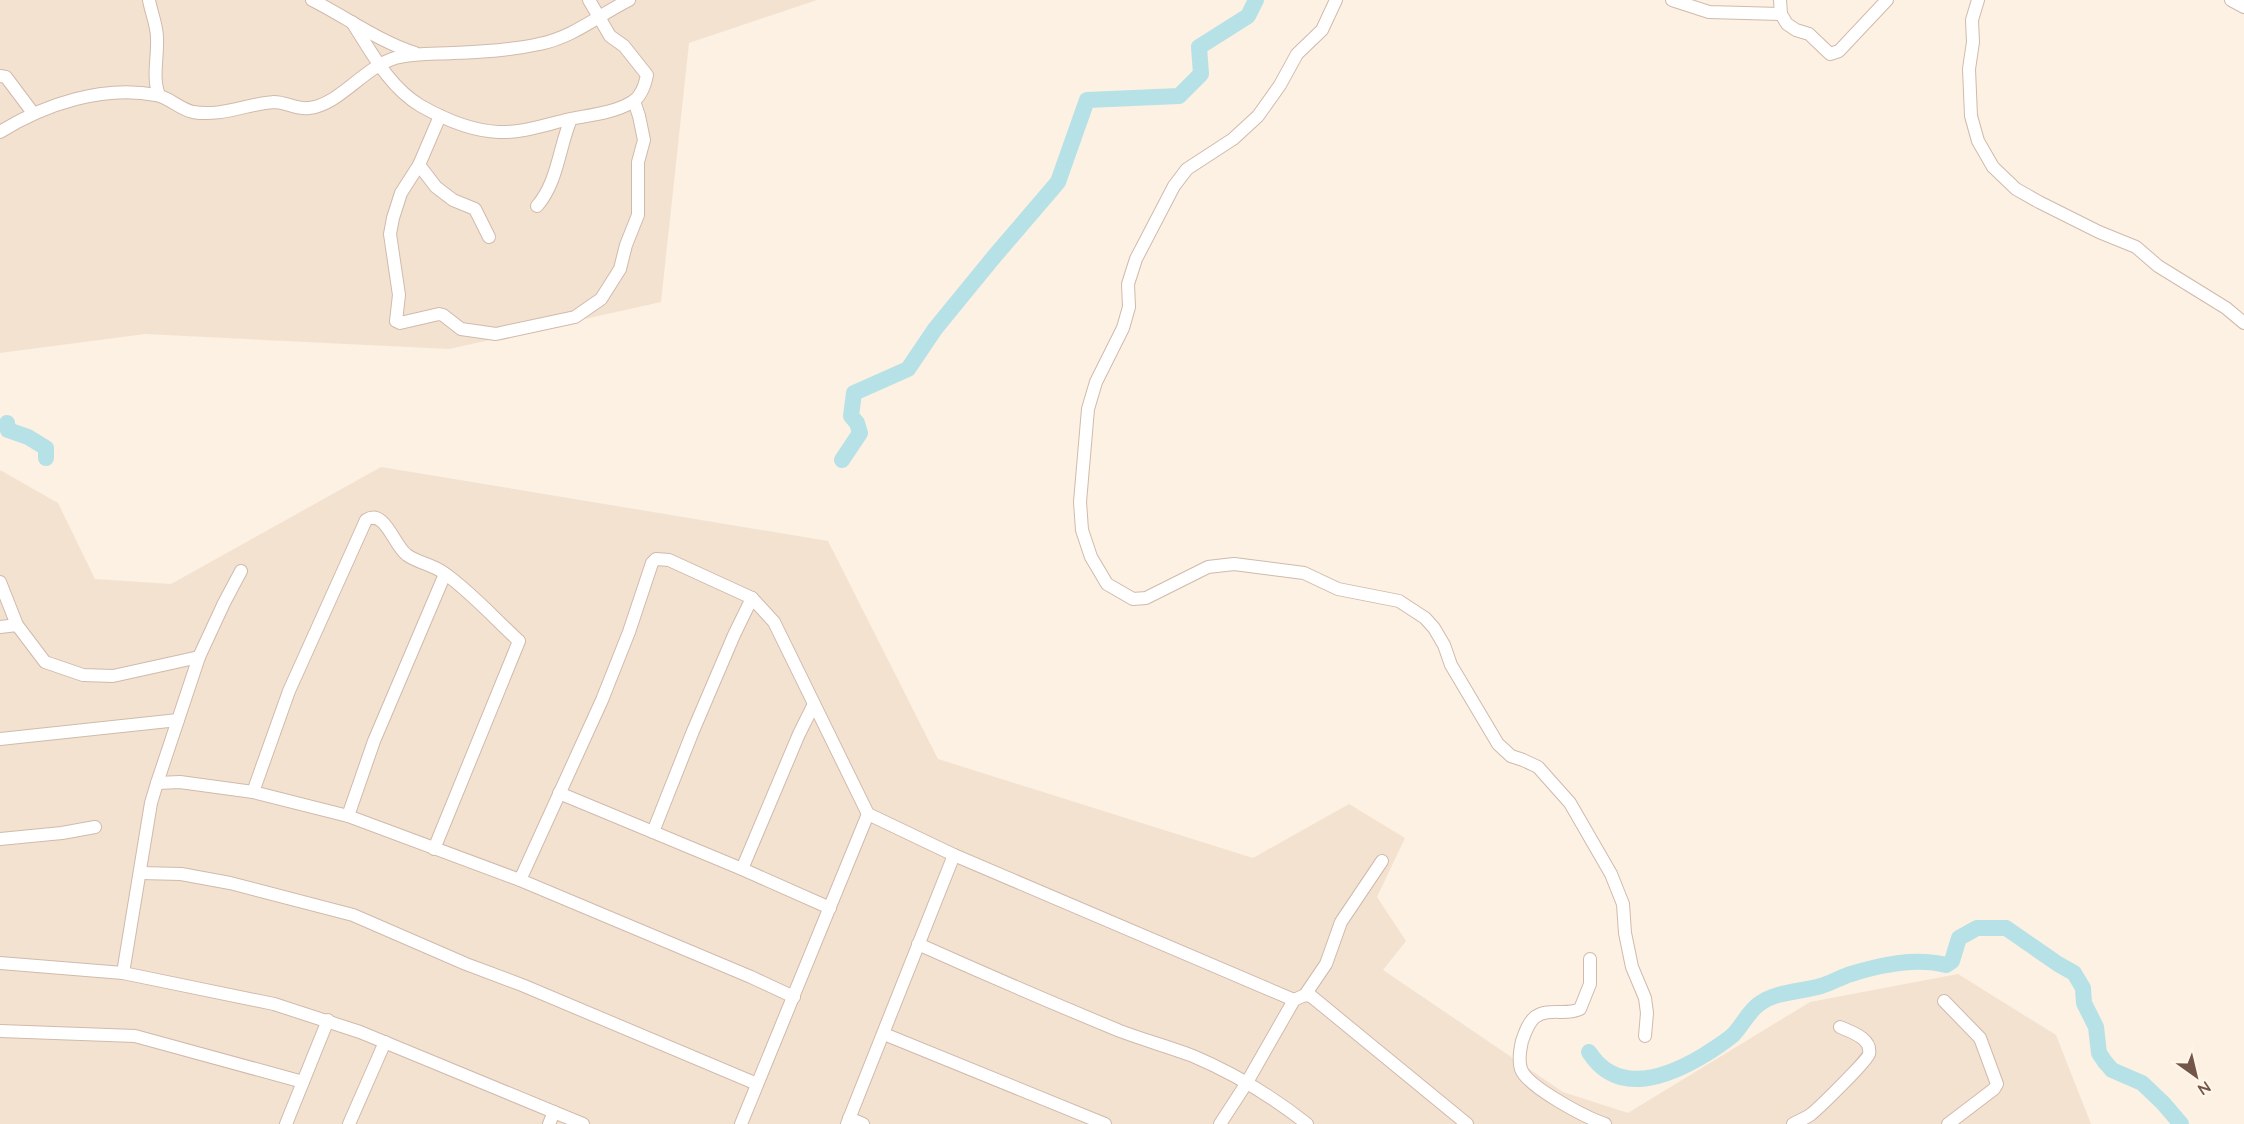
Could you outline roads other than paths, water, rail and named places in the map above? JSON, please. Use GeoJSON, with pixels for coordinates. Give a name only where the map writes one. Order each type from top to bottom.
{"type":"FeatureCollection","features":[{"type":"Feature","properties":{"kind":"street"},"geometry":{"type":"LineString","coordinates":[[149,0],[157,35],[158,66],[155,84],[159,95]]}},
{"type":"Feature","properties":{"kind":"street"},"geometry":{"type":"LineString","coordinates":[[312,0],[394,45],[416,53]]}},
{"type":"Feature","properties":{"kind":"street"},"geometry":{"type":"LineString","coordinates":[[352,22],[403,93],[440,116],[469,126],[499,132],[533,128],[617,109],[634,101],[642,91],[647,75],[624,46],[610,36],[590,0]]}},
{"type":"Feature","properties":{"kind":"street"},"geometry":{"type":"LineString","coordinates":[[0,132],[33,113],[75,99],[119,93],[159,95],[177,106],[200,112],[219,112],[278,102],[307,109],[330,100],[380,64],[416,53],[467,53],[541,44],[569,34],[628,0]]}},
{"type":"Feature","properties":{"kind":"street"},"geometry":{"type":"LineString","coordinates":[[1336,0],[1322,30],[1296,54],[1280,85],[1258,116],[1233,139],[1187,169],[1174,186],[1136,259],[1128,284],[1129,307],[1123,328],[1096,382],[1088,409],[1080,502],[1082,530],[1091,557],[1107,584],[1133,599],[1146,598],[1208,567],[1234,564],[1305,573],[1338,589],[1399,601],[1425,618],[1444,645],[1451,665],[1498,744],[1511,756],[1538,767],[1570,803],[1611,874],[1623,904],[1625,933],[1632,967],[1645,998],[1647,1013],[1645,1036]]}},
{"type":"Feature","properties":{"kind":"street"},"geometry":{"type":"LineString","coordinates":[[1672,0],[1709,12],[1780,14]]}},
{"type":"Feature","properties":{"kind":"street"},"geometry":{"type":"LineString","coordinates":[[1780,0],[1780,14],[1791,28],[1805,32],[1826,51],[1834,53],[1839,51],[1887,0]]}},
{"type":"Feature","properties":{"kind":"street"},"geometry":{"type":"LineString","coordinates":[[1978,0],[1972,20],[1973,42],[1969,69],[1971,116],[1978,141],[1993,167],[2016,189],[2039,202],[2099,232],[2136,247],[2158,266],[2226,308],[2244,323]]}},
{"type":"Feature","properties":{"kind":"street"},"geometry":{"type":"LineString","coordinates":[[2230,0],[2244,7]]}},
{"type":"Feature","properties":{"kind":"street"},"geometry":{"type":"LineString","coordinates":[[0,76],[6,77],[33,113]]}},
{"type":"Feature","properties":{"kind":"street"},"geometry":{"type":"LineString","coordinates":[[440,116],[419,165],[400,193],[390,234],[399,296],[396,318],[398,322],[439,314],[462,329],[496,334],[575,316],[602,299],[620,269],[626,245],[638,215],[638,162],[644,140],[634,101]]}},
{"type":"Feature","properties":{"kind":"street"},"geometry":{"type":"LineString","coordinates":[[537,206],[555,173],[562,139],[571,119]]}},
{"type":"Feature","properties":{"kind":"street"},"geometry":{"type":"LineString","coordinates":[[419,165],[435,188],[453,200],[475,209],[489,237]]}},
{"type":"Feature","properties":{"kind":"street"},"geometry":{"type":"LineString","coordinates":[[253,792],[289,691],[366,520],[372,517],[382,520],[402,552],[445,574],[519,641],[434,849]]}},
{"type":"Feature","properties":{"kind":"street"},"geometry":{"type":"LineString","coordinates":[[520,880],[602,700],[629,632],[652,563],[656,559],[669,560],[752,598],[774,622],[868,814],[954,855],[1299,997],[1311,996],[1467,1124]]}},
{"type":"Feature","properties":{"kind":"street"},"geometry":{"type":"LineString","coordinates":[[123,973],[151,803],[199,657],[241,571]]}},
{"type":"Feature","properties":{"kind":"street"},"geometry":{"type":"LineString","coordinates":[[348,816],[374,741],[445,574]]}},
{"type":"Feature","properties":{"kind":"street"},"geometry":{"type":"LineString","coordinates":[[0,582],[16,625],[45,662],[83,675],[112,676],[199,657]]}},
{"type":"Feature","properties":{"kind":"street"},"geometry":{"type":"LineString","coordinates":[[653,832],[693,731],[752,598]]}},
{"type":"Feature","properties":{"kind":"street"},"geometry":{"type":"LineString","coordinates":[[0,627],[16,625]]}},
{"type":"Feature","properties":{"kind":"street"},"geometry":{"type":"LineString","coordinates":[[742,868],[814,704]]}},
{"type":"Feature","properties":{"kind":"street"},"geometry":{"type":"LineString","coordinates":[[0,739],[178,720]]}},
{"type":"Feature","properties":{"kind":"street"},"geometry":{"type":"LineString","coordinates":[[157,783],[180,782],[253,792],[348,816],[520,880],[794,997]]}},
{"type":"Feature","properties":{"kind":"street"},"geometry":{"type":"LineString","coordinates":[[559,794],[742,868],[831,908]]}},
{"type":"Feature","properties":{"kind":"street"},"geometry":{"type":"LineString","coordinates":[[741,1124],[868,814]]}},
{"type":"Feature","properties":{"kind":"street"},"geometry":{"type":"LineString","coordinates":[[0,839],[62,833],[95,827]]}},
{"type":"Feature","properties":{"kind":"street"},"geometry":{"type":"LineString","coordinates":[[863,1124],[848,1121],[954,855]]}},
{"type":"Feature","properties":{"kind":"street"},"geometry":{"type":"LineString","coordinates":[[1220,1124],[1299,997],[1326,964],[1341,922],[1382,861]]}},
{"type":"Feature","properties":{"kind":"street"},"geometry":{"type":"LineString","coordinates":[[141,873],[181,874],[230,883],[353,915],[757,1084]]}},
{"type":"Feature","properties":{"kind":"street"},"geometry":{"type":"LineString","coordinates":[[918,944],[1054,1004],[1150,1042],[1196,1057],[1280,1103],[1307,1124]]}},
{"type":"Feature","properties":{"kind":"street"},"geometry":{"type":"LineString","coordinates":[[1590,959],[1590,984],[1580,1009],[1570,1013],[1549,1012],[1535,1017],[1525,1032],[1520,1049],[1520,1059],[1525,1076],[1543,1090],[1578,1112],[1605,1124]]}},
{"type":"Feature","properties":{"kind":"street"},"geometry":{"type":"LineString","coordinates":[[0,963],[123,973],[242,996],[328,1020],[384,1042],[552,1118],[583,1124]]}},
{"type":"Feature","properties":{"kind":"street"},"geometry":{"type":"LineString","coordinates":[[1944,1001],[1980,1038],[1997,1084],[1994,1089],[1948,1124]]}},
{"type":"Feature","properties":{"kind":"street"},"geometry":{"type":"LineString","coordinates":[[286,1124],[328,1020]]}},
{"type":"Feature","properties":{"kind":"street"},"geometry":{"type":"LineString","coordinates":[[1793,1124],[1809,1116],[1821,1106],[1839,1085],[1864,1063],[1869,1054],[1868,1046],[1862,1038],[1840,1028]]}},
{"type":"Feature","properties":{"kind":"street"},"geometry":{"type":"LineString","coordinates":[[0,1031],[135,1036],[303,1082]]}},
{"type":"Feature","properties":{"kind":"street"},"geometry":{"type":"LineString","coordinates":[[884,1034],[1105,1124]]}},
{"type":"Feature","properties":{"kind":"street"},"geometry":{"type":"LineString","coordinates":[[349,1124],[384,1042]]}},
{"type":"Feature","properties":{"kind":"waterway"},"geometry":{"type":"LineString","coordinates":[[842,460],[860,433],[857,423],[851,416],[854,393],[908,369],[935,329],[1058,182],[1087,100],[1179,96],[1201,74],[1199,47],[1248,16],[1256,0]]}},
{"type":"Feature","properties":{"kind":"waterway"},"geometry":{"type":"LineString","coordinates":[[7,423],[8,430],[28,437],[46,448],[46,458]]}},
{"type":"Feature","properties":{"kind":"waterway"},"geometry":{"type":"LineString","coordinates":[[1589,1052],[1601,1066],[1614,1075],[1629,1079],[1645,1079],[1661,1075],[1692,1062],[1723,1043],[1733,1035],[1755,1007],[1773,997],[1821,986],[1851,974],[1886,965],[1910,962],[1946,965],[1952,961],[1959,938],[1977,928],[2006,928],[2074,973],[2083,988],[2084,1003],[2096,1027],[2099,1053],[2105,1062],[2112,1070],[2142,1083],[2181,1124]]}}]}
